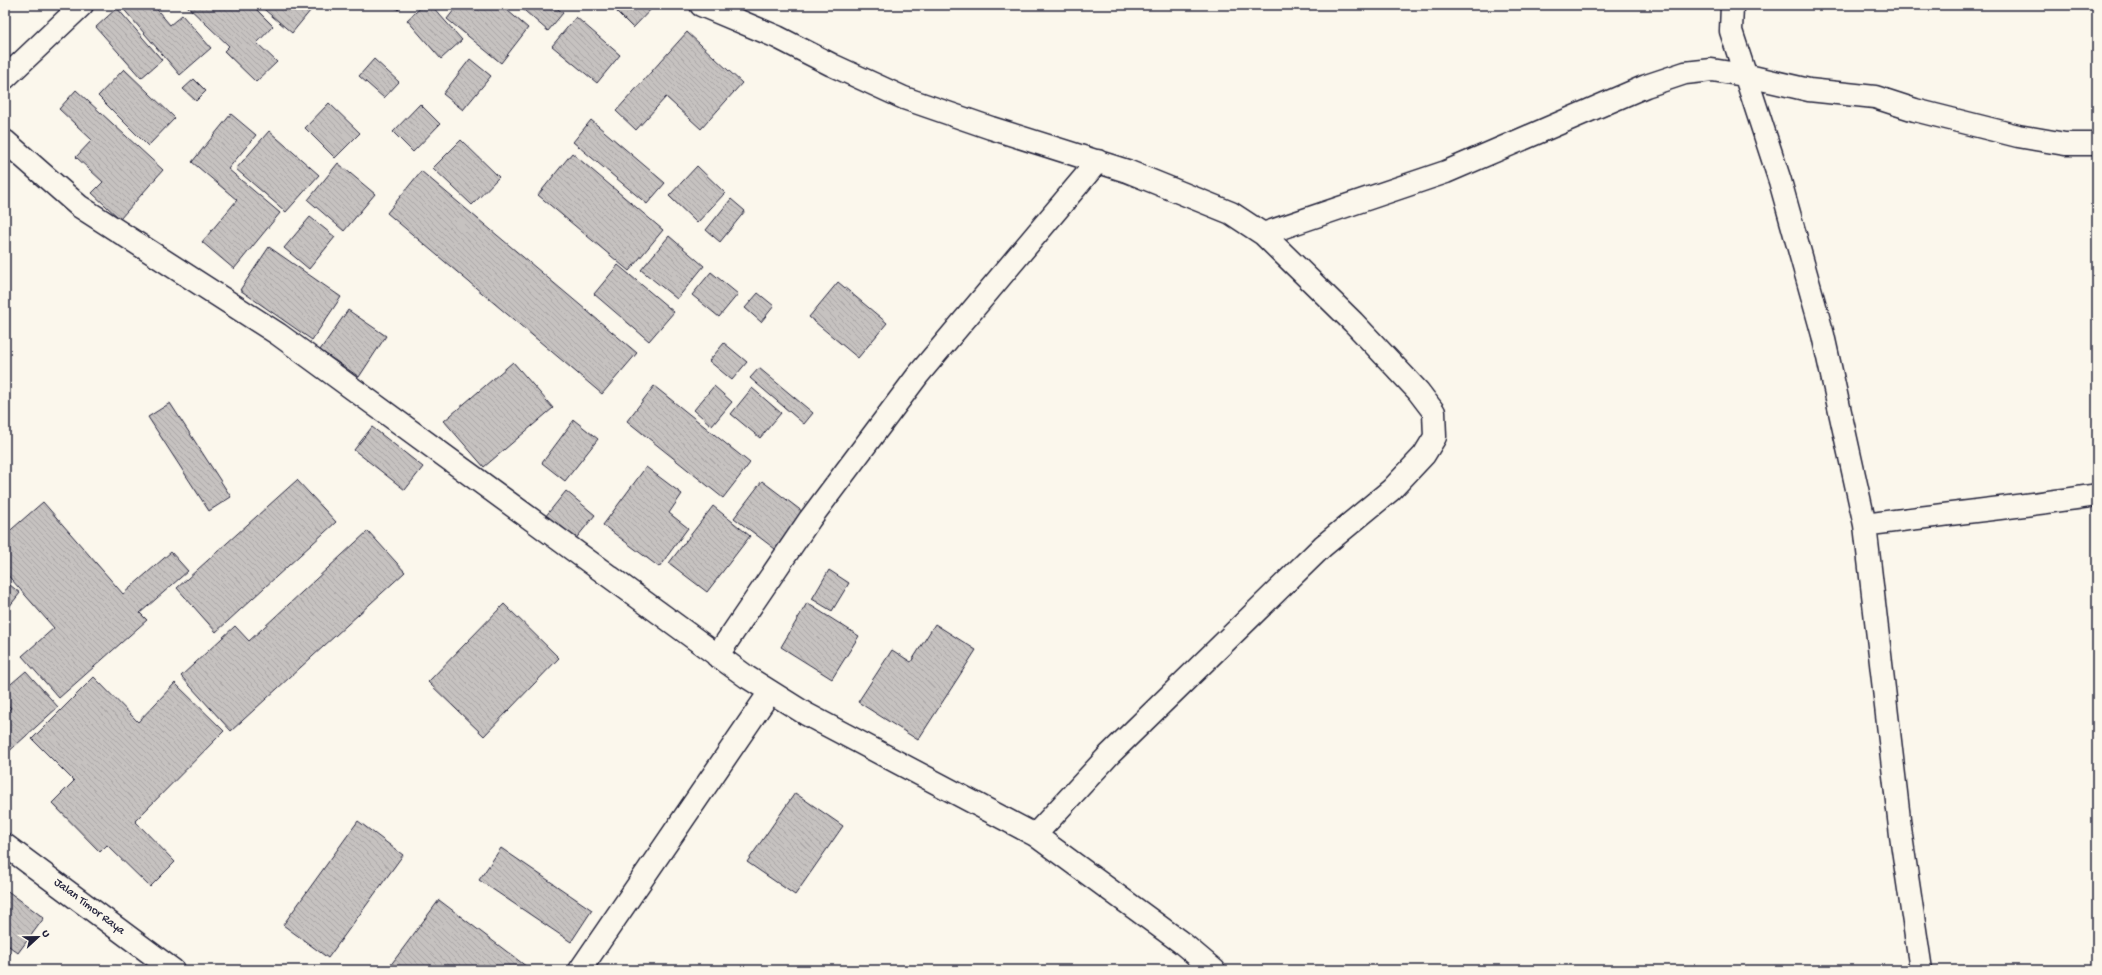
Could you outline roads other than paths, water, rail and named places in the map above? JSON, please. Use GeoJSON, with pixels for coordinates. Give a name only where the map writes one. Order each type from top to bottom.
{"type":"FeatureCollection","features":[{"type":"Feature","properties":{"kind":"main road"},"geometry":{"type":"LineString","coordinates":[[5,78],[82,5]]}},
{"type":"Feature","properties":{"kind":"main road"},"geometry":{"type":"LineString","coordinates":[[702,5],[777,37],[832,65],[904,98],[991,128],[1127,171],[1231,213],[1263,234],[1353,322],[1418,391],[1434,412],[1436,437],[1424,455],[1391,490],[1323,546],[1109,754],[1035,835]]}},
{"type":"Feature","properties":{"kind":"main road"},"geometry":{"type":"LineString","coordinates":[[1732,5],[1731,31],[1744,75],[1780,181],[1823,335],[1865,525],[1901,836],[1921,970]]}},
{"type":"Feature","properties":{"kind":"main road"},"geometry":{"type":"LineString","coordinates":[[1263,234],[1446,172],[1646,86],[1685,73],[1712,70],[1744,75],[1809,90],[1875,97],[1916,110],[2018,136],[2065,144],[2097,144]]}},
{"type":"Feature","properties":{"kind":"main road"},"geometry":{"type":"LineString","coordinates":[[5,141],[79,206],[278,334],[717,656],[770,692],[806,714],[1035,835],[1182,943],[1214,970]]}},
{"type":"Feature","properties":{"kind":"main road"},"geometry":{"type":"LineString","coordinates":[[717,656],[810,519],[918,375],[1098,161]]}},
{"type":"Feature","properties":{"kind":"main road"},"geometry":{"type":"LineString","coordinates":[[1865,525],[1948,513],[2043,503],[2097,495]]}},
{"type":"Feature","properties":{"kind":"main road"},"geometry":{"type":"LineString","coordinates":[[580,970],[770,692]]}},
{"type":"Feature","properties":{"kind":"main road","name":"Jalan Timor Raya"},"geometry":{"type":"LineString","coordinates":[[5,845],[173,970]]}}]}
